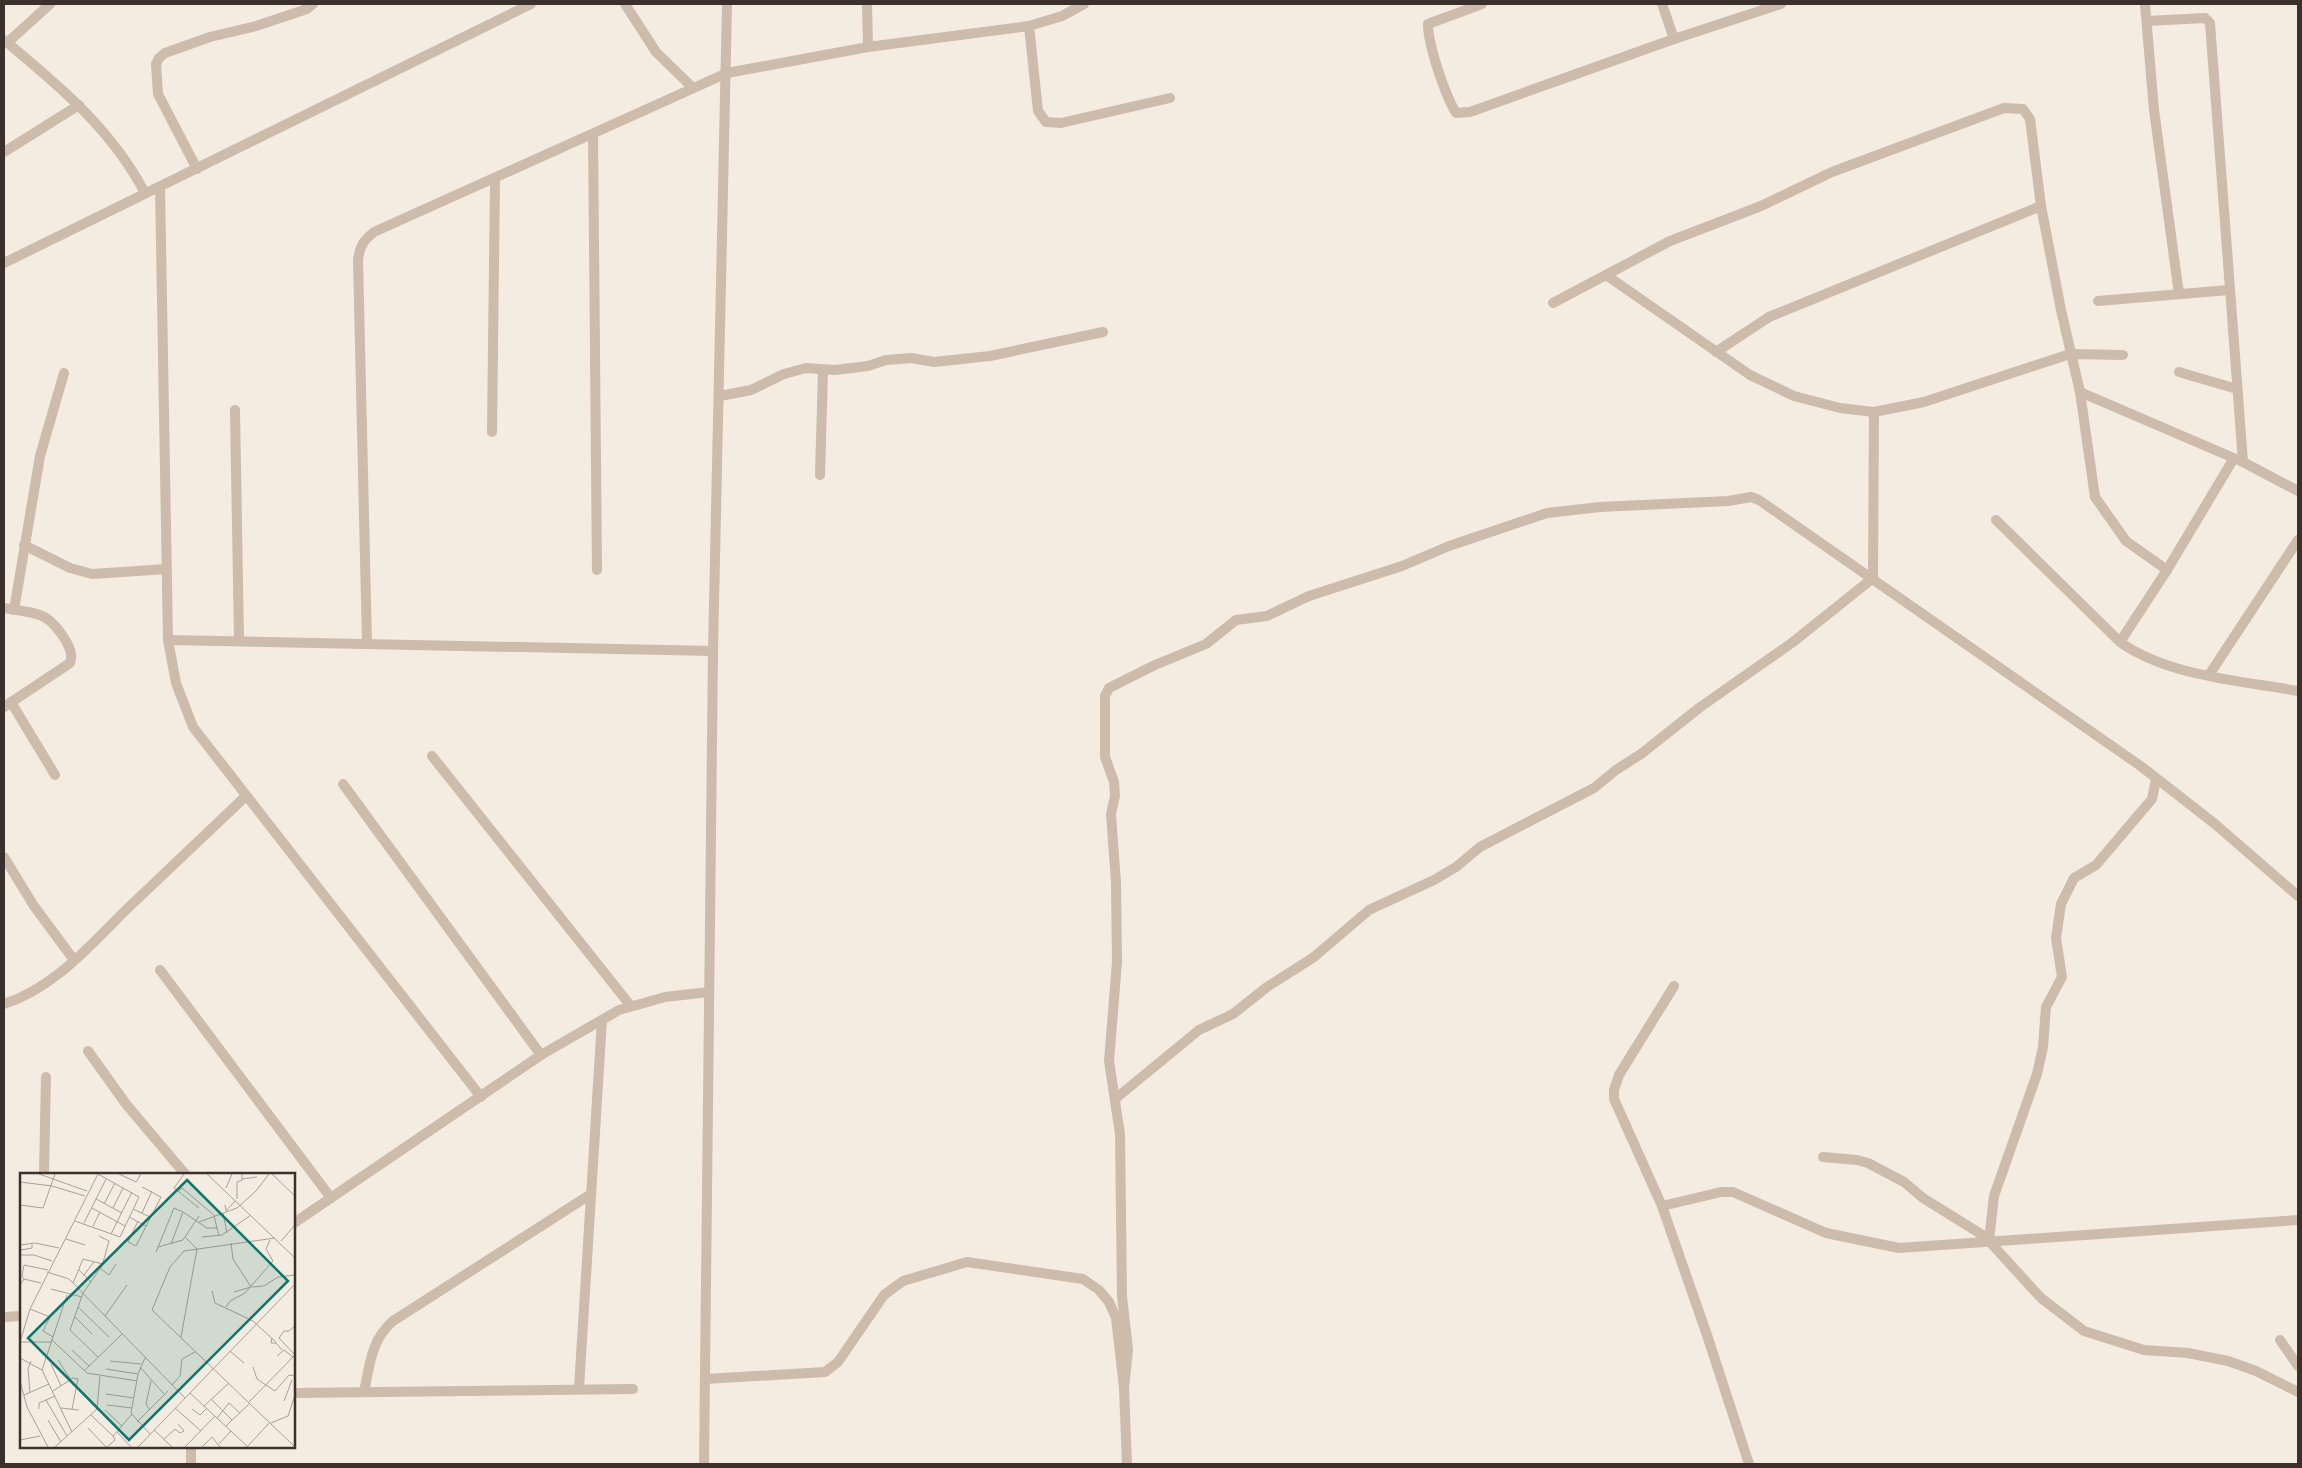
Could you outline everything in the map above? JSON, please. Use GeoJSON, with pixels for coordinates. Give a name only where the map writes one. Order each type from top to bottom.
{"type":"FeatureCollection","features":[{"type":"Feature","properties":{"kind":"street"},"geometry":{"type":"LineString","coordinates":[[50,4],[6,41],[89,113],[132,167],[145,193]]}},
{"type":"Feature","properties":{"kind":"street"},"geometry":{"type":"LineString","coordinates":[[197,169],[158,94],[156,64],[159,58],[165,53],[210,37],[256,26],[307,8],[313,4]]}},
{"type":"Feature","properties":{"kind":"street"},"geometry":{"type":"LineString","coordinates":[[4,263],[531,4]]}},
{"type":"Feature","properties":{"kind":"street"},"geometry":{"type":"LineString","coordinates":[[625,4],[656,52],[692,87]]}},
{"type":"Feature","properties":{"kind":"street"},"geometry":{"type":"LineString","coordinates":[[704,1464],[713,651],[727,4]]}},
{"type":"Feature","properties":{"kind":"street"},"geometry":{"type":"LineString","coordinates":[[867,4],[868,47]]}},
{"type":"Feature","properties":{"kind":"street"},"geometry":{"type":"LineString","coordinates":[[1482,4],[1428,24],[1428,38],[1449,102],[1456,113],[1470,112],[1764,6],[1782,4]]}},
{"type":"Feature","properties":{"kind":"street"},"geometry":{"type":"LineString","coordinates":[[1662,4],[1674,39]]}},
{"type":"Feature","properties":{"kind":"street"},"geometry":{"type":"LineString","coordinates":[[2145,4],[2154,110],[2179,294]]}},
{"type":"Feature","properties":{"kind":"street"},"geometry":{"type":"LineString","coordinates":[[367,643],[358,260],[360,247],[374,232],[495,179],[692,87],[727,73],[868,47],[1029,26],[1062,16],[1080,5]]}},
{"type":"Feature","properties":{"kind":"street"},"geometry":{"type":"LineString","coordinates":[[2120,642],[2238,460],[2237,389],[2210,23],[2205,18],[2147,21]]}},
{"type":"Feature","properties":{"kind":"street"},"geometry":{"type":"LineString","coordinates":[[1029,26],[1038,111],[1046,122],[1061,123],[1170,98]]}},
{"type":"Feature","properties":{"kind":"street"},"geometry":{"type":"LineString","coordinates":[[4,152],[79,105]]}},
{"type":"Feature","properties":{"kind":"street"},"geometry":{"type":"LineString","coordinates":[[1553,303],[1670,241],[1761,206],[1832,172],[2004,108],[2023,109],[2030,119],[2042,206],[2070,354],[2080,392],[2093,488],[2099,504],[2126,540],[2167,570]]}},
{"type":"Feature","properties":{"kind":"street"},"geometry":{"type":"LineString","coordinates":[[593,134],[597,570]]}},
{"type":"Feature","properties":{"kind":"street"},"geometry":{"type":"LineString","coordinates":[[492,432],[495,179]]}},
{"type":"Feature","properties":{"kind":"street"},"geometry":{"type":"LineString","coordinates":[[160,187],[168,640],[176,683],[193,727],[481,1097]]}},
{"type":"Feature","properties":{"kind":"street"},"geometry":{"type":"LineString","coordinates":[[1716,352],[1768,316],[2042,206]]}},
{"type":"Feature","properties":{"kind":"street"},"geometry":{"type":"LineString","coordinates":[[1606,275],[1750,375],[1794,396],[1840,408],[1874,412],[1924,402],[2070,354],[2123,355]]}},
{"type":"Feature","properties":{"kind":"street"},"geometry":{"type":"LineString","coordinates":[[2098,301],[2229,290]]}},
{"type":"Feature","properties":{"kind":"street"},"geometry":{"type":"LineString","coordinates":[[720,396],[751,390],[784,374],[806,368],[823,370],[861,367],[894,359],[911,358],[934,362],[990,356],[1103,332]]}},
{"type":"Feature","properties":{"kind":"street"},"geometry":{"type":"LineString","coordinates":[[820,475],[823,370]]}},
{"type":"Feature","properties":{"kind":"street"},"geometry":{"type":"LineString","coordinates":[[2179,372],[2237,389]]}},
{"type":"Feature","properties":{"kind":"street"},"geometry":{"type":"LineString","coordinates":[[55,775],[7,704],[70,663],[72,657],[71,650],[56,624],[36,613],[9,609],[24,545],[40,456],[64,373]]}},
{"type":"Feature","properties":{"kind":"street"},"geometry":{"type":"LineString","coordinates":[[2080,392],[2238,460],[2298,491]]}},
{"type":"Feature","properties":{"kind":"street"},"geometry":{"type":"LineString","coordinates":[[235,410],[239,641]]}},
{"type":"Feature","properties":{"kind":"street"},"geometry":{"type":"LineString","coordinates":[[1873,578],[1874,412]]}},
{"type":"Feature","properties":{"kind":"street"},"geometry":{"type":"LineString","coordinates":[[1124,1388],[1128,1350],[1122,1296],[1120,1134],[1109,1062],[1117,962],[1116,883],[1111,814],[1115,796],[1106,757],[1105,696],[1109,688],[1155,665],[1206,644],[1236,620],[1267,616],[1308,596],[1402,566],[1449,546],[1547,513],[1600,507],[1719,502],[1751,496],[1873,578],[2079,722],[2215,824],[2298,896]]}},
{"type":"Feature","properties":{"kind":"street"},"geometry":{"type":"LineString","coordinates":[[1996,520],[2120,642],[2136,653],[2156,662],[2298,691]]}},
{"type":"Feature","properties":{"kind":"street"},"geometry":{"type":"LineString","coordinates":[[2209,674],[2298,540]]}},
{"type":"Feature","properties":{"kind":"street"},"geometry":{"type":"LineString","coordinates":[[24,545],[81,572],[92,574],[167,569]]}},
{"type":"Feature","properties":{"kind":"street"},"geometry":{"type":"LineString","coordinates":[[1115,1099],[1199,1030],[1233,1014],[1268,987],[1314,957],[1368,910],[1434,880],[1456,867],[1480,847],[1550,809],[1594,788],[1699,708],[1792,642],[1873,578]]}},
{"type":"Feature","properties":{"kind":"street"},"geometry":{"type":"LineString","coordinates":[[168,640],[713,651]]}},
{"type":"Feature","properties":{"kind":"street"},"geometry":{"type":"LineString","coordinates":[[432,756],[630,1006]]}},
{"type":"Feature","properties":{"kind":"street"},"geometry":{"type":"LineString","coordinates":[[1989,1240],[1994,1196],[2037,1074],[2043,1047],[2046,1007],[2062,977],[2056,938],[2061,904],[2072,881],[2096,864],[2152,800],[2156,779]]}},
{"type":"Feature","properties":{"kind":"street"},"geometry":{"type":"LineString","coordinates":[[343,784],[541,1055]]}},
{"type":"Feature","properties":{"kind":"street"},"geometry":{"type":"LineString","coordinates":[[4,1004],[21,998],[44,986],[74,960],[246,796]]}},
{"type":"Feature","properties":{"kind":"street"},"geometry":{"type":"LineString","coordinates":[[4,857],[34,906],[74,960]]}},
{"type":"Feature","properties":{"kind":"street"},"geometry":{"type":"LineString","coordinates":[[160,970],[331,1198]]}},
{"type":"Feature","properties":{"kind":"street"},"geometry":{"type":"LineString","coordinates":[[1674,986],[1619,1074],[1614,1090],[1614,1099],[1662,1206],[1708,1335],[1749,1464]]}},
{"type":"Feature","properties":{"kind":"street"},"geometry":{"type":"LineString","coordinates":[[295,1222],[541,1055],[602,1020],[630,1006],[665,996],[709,992]]}},
{"type":"Feature","properties":{"kind":"street"},"geometry":{"type":"LineString","coordinates":[[579,1388],[602,1020]]}},
{"type":"Feature","properties":{"kind":"street"},"geometry":{"type":"LineString","coordinates":[[88,1052],[126,1104],[185,1173]]}},
{"type":"Feature","properties":{"kind":"street"},"geometry":{"type":"LineString","coordinates":[[44,1173],[46,1077]]}},
{"type":"Feature","properties":{"kind":"street"},"geometry":{"type":"LineString","coordinates":[[1824,1157],[1857,1160],[1904,1182],[1923,1198],[1989,1240],[2041,1298],[2084,1330],[2144,1350],[2188,1353],[2228,1362],[2256,1371],[2298,1392]]}},
{"type":"Feature","properties":{"kind":"street"},"geometry":{"type":"LineString","coordinates":[[1662,1206],[1721,1192],[1733,1192],[1826,1232],[1882,1246],[1918,1247],[1989,1240],[2298,1220]]}},
{"type":"Feature","properties":{"kind":"street"},"geometry":{"type":"LineString","coordinates":[[364,1392],[377,1339],[382,1330],[393,1321],[591,1194]]}},
{"type":"Feature","properties":{"kind":"street"},"geometry":{"type":"LineString","coordinates":[[705,1379],[825,1372],[838,1362],[884,1295],[895,1286],[931,1272],[967,1262],[1083,1278],[1099,1290],[1109,1302],[1116,1318],[1124,1388],[1127,1464]]}},
{"type":"Feature","properties":{"kind":"street"},"geometry":{"type":"LineString","coordinates":[[4,1317],[20,1316]]}},
{"type":"Feature","properties":{"kind":"street"},"geometry":{"type":"LineString","coordinates":[[2280,1340],[2298,1366]]}},
{"type":"Feature","properties":{"kind":"street"},"geometry":{"type":"LineString","coordinates":[[295,1393],[579,1388],[633,1389]]}},
{"type":"Feature","properties":{"kind":"street"},"geometry":{"type":"LineString","coordinates":[[191,1448],[191,1464]]}}]}
